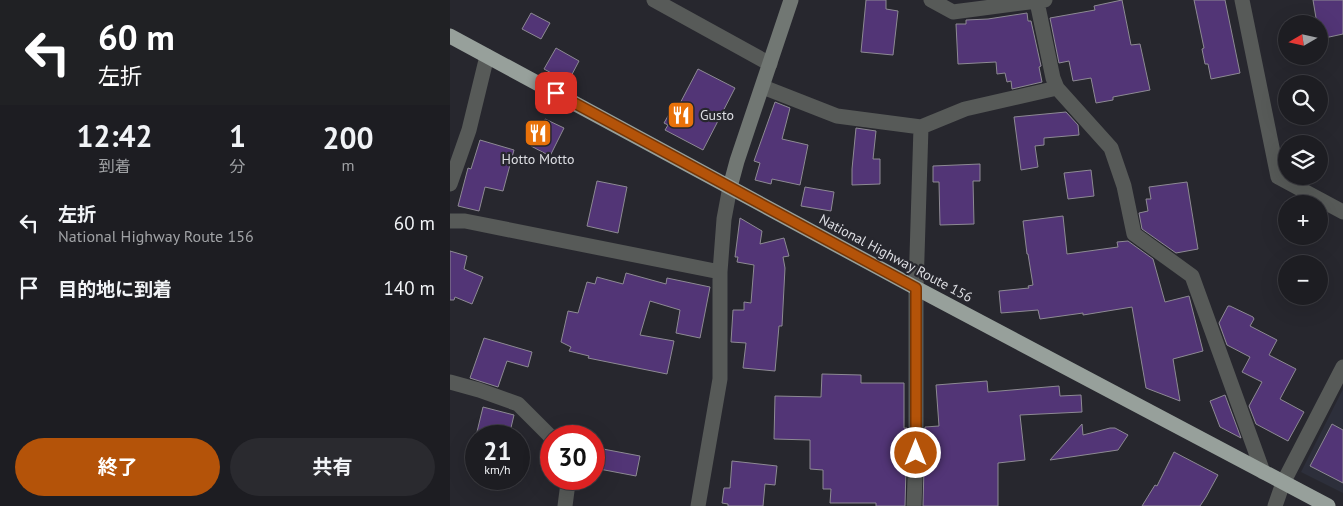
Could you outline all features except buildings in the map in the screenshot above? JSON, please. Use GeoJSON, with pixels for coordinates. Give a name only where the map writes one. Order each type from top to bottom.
{"type":"FeatureCollection","features":[{"type":"Feature","properties":{"kind":"highway","name":"National Highway Route 156"},"geometry":{"type":"LineString","coordinates":[[450,36],[916,288],[1328,506]]}},
{"type":"Feature","properties":{"kind":"street"},"geometry":{"type":"LineString","coordinates":[[654,0],[770,64]]}},
{"type":"Feature","properties":{"kind":"street"},"geometry":{"type":"LineString","coordinates":[[698,506],[720,379],[720,272],[724,219],[737,161],[763,87],[790,0]]}},
{"type":"Feature","properties":{"kind":"street"},"geometry":{"type":"LineString","coordinates":[[931,0],[953,12],[1041,1],[1053,78],[1057,88],[1111,148],[1124,186],[1134,234],[1192,276],[1263,472]]}},
{"type":"Feature","properties":{"kind":"street"},"geometry":{"type":"LineString","coordinates":[[1242,0],[1278,177],[1343,212]]}},
{"type":"Feature","properties":{"kind":"street"},"geometry":{"type":"LineString","coordinates":[[450,184],[469,130],[487,56]]}},
{"type":"Feature","properties":{"kind":"street"},"geometry":{"type":"LineString","coordinates":[[763,87],[837,116],[921,127],[965,109],[1057,88]]}},
{"type":"Feature","properties":{"kind":"street"},"geometry":{"type":"LineString","coordinates":[[914,506],[916,453],[916,288],[921,127]]}},
{"type":"Feature","properties":{"kind":"street"},"geometry":{"type":"LineString","coordinates":[[450,221],[465,221],[720,272]]}},
{"type":"Feature","properties":{"kind":"street"},"geometry":{"type":"LineString","coordinates":[[1275,506],[1283,483],[1343,368]]}},
{"type":"Feature","properties":{"kind":"street"},"geometry":{"type":"LineString","coordinates":[[450,382],[518,404],[540,426]]}},
{"type":"Feature","properties":{"kind":"street"},"geometry":{"type":"LineString","coordinates":[[565,506],[567,490]]}},
{"type":"Feature","properties":{"kind":"shaded area"},"geometry":{"type":"Polygon","coordinates":[[[1343,389],[1343,493],[1301,472],[1343,389]]]}},
{"type":"Feature","properties":{"kind":"place","name":"Gusto"},"geometry":{"type":"Point","coordinates":[681,115]}},
{"type":"Feature","properties":{"kind":"place","name":"Hotto Motto"},"geometry":{"type":"Point","coordinates":[538,133]}},
{"type":"Feature","properties":{"kind":"route"},"geometry":{"type":"LineString","coordinates":[[556,93],[916,288],[916,453]]}}]}
